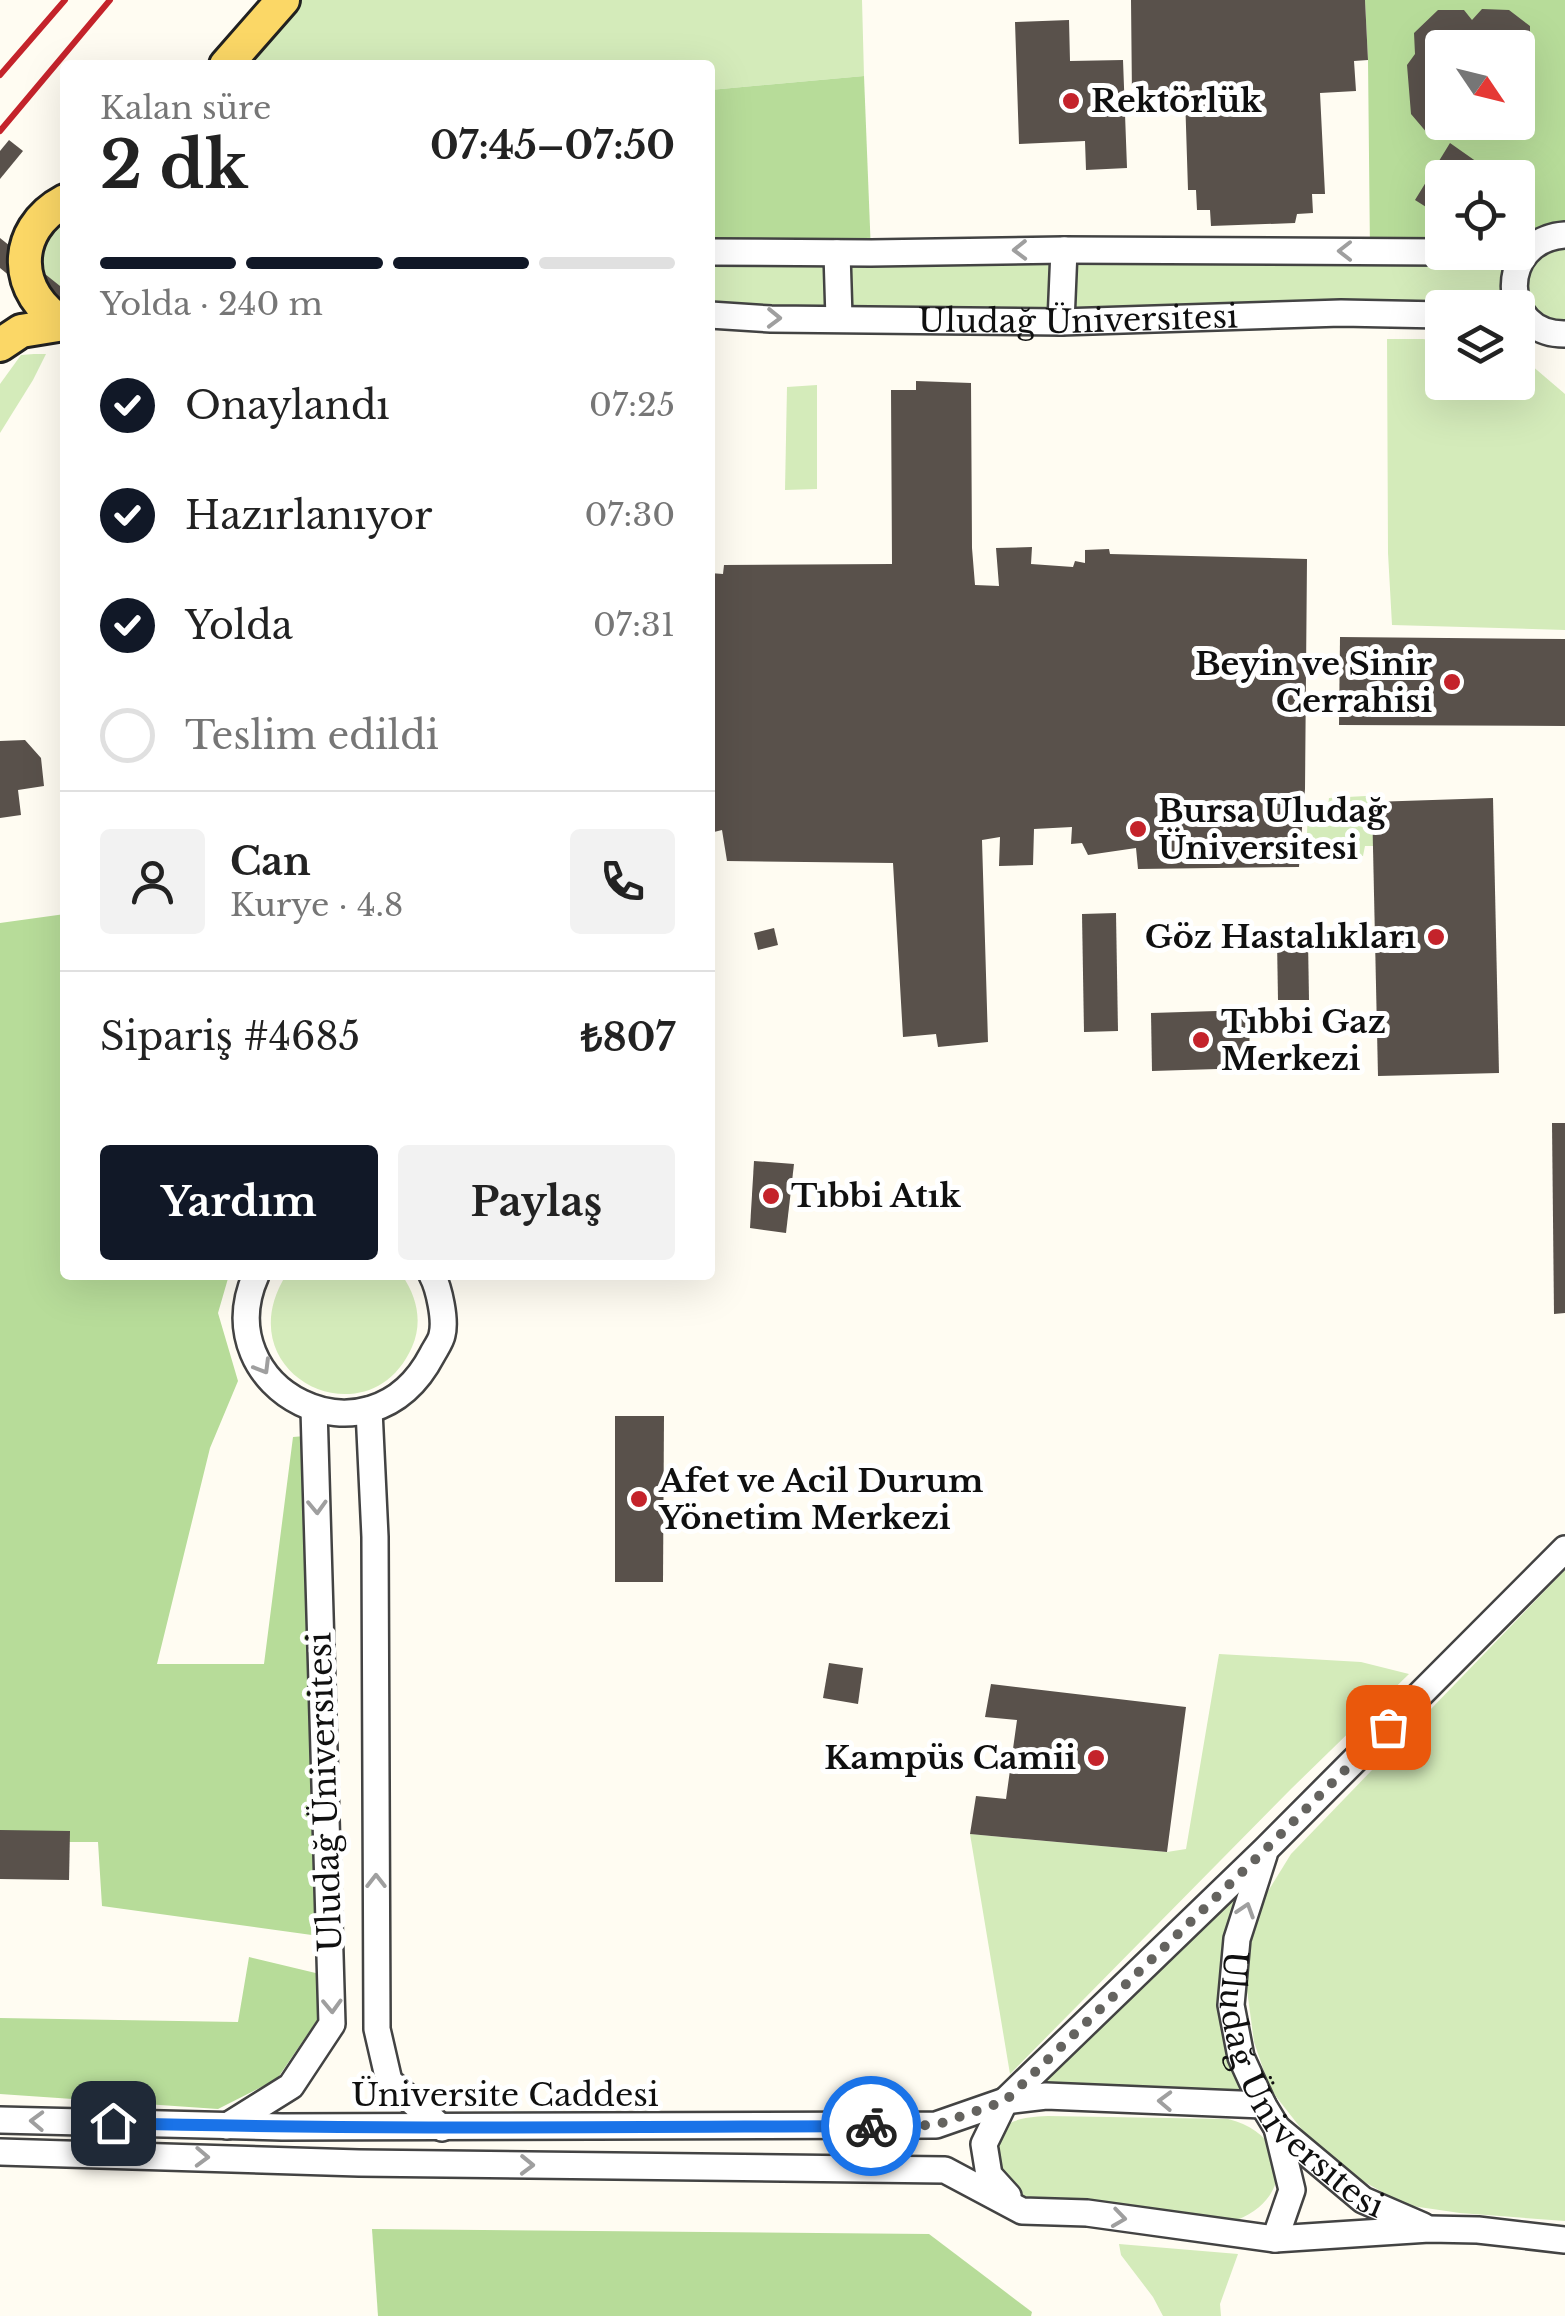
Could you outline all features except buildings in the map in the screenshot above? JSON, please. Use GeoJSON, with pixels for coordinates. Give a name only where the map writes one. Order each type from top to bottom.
{"type":"FeatureCollection","features":[{"type":"Feature","properties":{"kind":"main road"},"geometry":{"type":"LineString","coordinates":[[230,60],[283,0]]}},
{"type":"Feature","properties":{"kind":"main road"},"geometry":{"type":"LineString","coordinates":[[60,204],[34,226],[26,248],[25,271],[37,302],[60,322]]}},
{"type":"Feature","properties":{"kind":"main road"},"geometry":{"type":"LineString","coordinates":[[0,295],[25,271]]}},
{"type":"Feature","properties":{"kind":"main road"},"geometry":{"type":"LineString","coordinates":[[0,344],[20,331],[60,325]]}},
{"type":"Feature","properties":{"kind":"street"},"geometry":{"type":"LineString","coordinates":[[1535,244],[1564,234]]}},
{"type":"Feature","properties":{"kind":"street"},"geometry":{"type":"LineString","coordinates":[[1062,322],[1064,250]]}},
{"type":"Feature","properties":{"kind":"street","name":"Uludağ Üniversitesi"},"geometry":{"type":"LineString","coordinates":[[715,252],[1425,252]]}},
{"type":"Feature","properties":{"kind":"street"},"geometry":{"type":"LineString","coordinates":[[838,252],[839,318]]}},
{"type":"Feature","properties":{"kind":"street","name":"Uludağ Üniversitesi"},"geometry":{"type":"LineString","coordinates":[[715,315],[1062,322],[1341,313],[1425,315]]}},
{"type":"Feature","properties":{"kind":"street"},"geometry":{"type":"LineString","coordinates":[[1535,327],[1562,338]]}},
{"type":"Feature","properties":{"kind":"street"},"geometry":{"type":"LineString","coordinates":[[254,1280],[245,1317],[264,1374],[287,1395],[314,1409],[341,1414],[369,1410],[394,1399],[416,1382],[443,1333],[434,1280]]}},
{"type":"Feature","properties":{"kind":"street","name":"Uludağ Üniversitesi"},"geometry":{"type":"LineString","coordinates":[[226,2126],[291,2086],[332,2024],[314,1409]]}},
{"type":"Feature","properties":{"kind":"street","name":"Uludağ Üniversitesi"},"geometry":{"type":"LineString","coordinates":[[369,1410],[375,1556],[377,2029],[389,2081],[442,2128]]}},
{"type":"Feature","properties":{"kind":"street","name":"Uludağ Üniversitesi"},"geometry":{"type":"LineString","coordinates":[[1429,2228],[1363,2200],[1277,2128],[1241,2057],[1231,2006],[1237,1939],[1265,1850],[1565,1549]]}},
{"type":"Feature","properties":{"kind":"street"},"geometry":{"type":"LineString","coordinates":[[1022,2211],[989,2175],[984,2144],[1005,2101],[1265,1850]]}},
{"type":"Feature","properties":{"kind":"street"},"geometry":{"type":"LineString","coordinates":[[1005,2101],[1046,2096],[1263,2105]]}},
{"type":"Feature","properties":{"kind":"street","name":"Üniversite Caddesi"},"geometry":{"type":"LineString","coordinates":[[0,2120],[442,2128],[936,2125],[1005,2101]]}},
{"type":"Feature","properties":{"kind":"street"},"geometry":{"type":"LineString","coordinates":[[1275,2239],[1292,2190],[1277,2128]]}},
{"type":"Feature","properties":{"kind":"street","name":"Üniversite Caddesi"},"geometry":{"type":"LineString","coordinates":[[0,2152],[359,2163],[946,2170],[1022,2211]]}},
{"type":"Feature","properties":{"kind":"street","name":"Uludağ Üniversitesi"},"geometry":{"type":"LineString","coordinates":[[1022,2211],[1087,2213],[1275,2239],[1429,2228],[1565,2240]]}},
{"type":"Feature","properties":{"kind":"green space"},"geometry":{"type":"Polygon","coordinates":[[[283,0],[862,0],[864,76],[715,90],[715,60],[230,60],[283,0]]]}},
{"type":"Feature","properties":{"kind":"green space"},"geometry":{"type":"Polygon","coordinates":[[[1365,0],[1565,0],[1565,233],[1535,245],[1535,160],[1425,160],[1425,252],[1370,252],[1365,0]]]}},
{"type":"Feature","properties":{"kind":"green space"},"geometry":{"type":"Polygon","coordinates":[[[864,76],[871,253],[715,250],[715,90],[864,76]]]}},
{"type":"Feature","properties":{"kind":"green space"},"geometry":{"type":"Polygon","coordinates":[[[60,217],[60,303],[38,274],[41,238],[60,217]]]}},
{"type":"Feature","properties":{"kind":"green space"},"geometry":{"type":"Polygon","coordinates":[[[1565,235],[1565,334],[1535,317],[1535,290],[1425,290],[1425,309],[715,315],[715,253],[1425,252],[1425,270],[1535,270],[1535,248],[1565,235]]]}},
{"type":"Feature","properties":{"kind":"green space"},"geometry":{"type":"Polygon","coordinates":[[[1387,339],[1425,339],[1425,400],[1535,400],[1535,368],[1565,394],[1565,630],[1392,625],[1387,339]]]}},
{"type":"Feature","properties":{"kind":"green space"},"geometry":{"type":"Polygon","coordinates":[[[46,354],[0,433],[0,384],[21,355],[46,354]]]}},
{"type":"Feature","properties":{"kind":"green space"},"geometry":{"type":"Polygon","coordinates":[[[817,385],[817,489],[785,490],[787,387],[817,385]]]}},
{"type":"Feature","properties":{"kind":"green space"},"geometry":{"type":"Polygon","coordinates":[[[1384,795],[1385,846],[1365,846],[1363,856],[1354,856],[1353,860],[1150,858],[1148,849],[1306,851],[1308,814],[1327,813],[1329,798],[1384,795]]]}},
{"type":"Feature","properties":{"kind":"green space"},"geometry":{"type":"Polygon","coordinates":[[[60,915],[60,1280],[228,1280],[218,1313],[238,1381],[210,1448],[157,1664],[264,1664],[293,1437],[305,1436],[319,1936],[102,1906],[98,1842],[0,1842],[0,923],[60,915]]]}},
{"type":"Feature","properties":{"kind":"green space"},"geometry":{"type":"Polygon","coordinates":[[[284,1280],[405,1280],[418,1319],[412,1347],[392,1376],[365,1391],[337,1394],[310,1385],[287,1368],[273,1342],[272,1311],[284,1280]]]}},
{"type":"Feature","properties":{"kind":"green space"},"geometry":{"type":"Polygon","coordinates":[[[1565,1570],[1565,2221],[1405,2205],[1354,2176],[1307,2136],[1270,2089],[1254,2042],[1247,1990],[1248,1941],[1265,1896],[1291,1854],[1565,1570]]]}},
{"type":"Feature","properties":{"kind":"green space"},"geometry":{"type":"Polygon","coordinates":[[[1219,1654],[1361,1662],[1409,1674],[1010,2074],[970,1834],[1167,1852],[1186,1849],[1219,1654]]]}},
{"type":"Feature","properties":{"kind":"green space"},"geometry":{"type":"Polygon","coordinates":[[[1265,1850],[1231,2005],[1263,2105],[1005,2101],[1265,1850]]]}},
{"type":"Feature","properties":{"kind":"green space"},"geometry":{"type":"Polygon","coordinates":[[[249,1957],[324,1975],[324,2010],[277,2079],[218,2109],[0,2094],[0,2018],[238,2022],[249,1957]]]}},
{"type":"Feature","properties":{"kind":"green space"},"geometry":{"type":"Polygon","coordinates":[[[1048,2116],[1228,2119],[1264,2138],[1278,2166],[1276,2182],[1269,2197],[1256,2210],[1237,2220],[1022,2211],[989,2175],[995,2147],[1009,2124],[1048,2116]]]}},
{"type":"Feature","properties":{"kind":"green space"},"geometry":{"type":"Polygon","coordinates":[[[372,2229],[929,2234],[1032,2312],[1031,2316],[378,2316],[372,2229]]]}},
{"type":"Feature","properties":{"kind":"green space"},"geometry":{"type":"Polygon","coordinates":[[[1119,2244],[1238,2254],[1220,2304],[1221,2316],[1163,2316],[1121,2255],[1119,2244]]]}},
{"type":"Feature","properties":{"kind":"railway"},"geometry":{"type":"LineString","coordinates":[[0,75],[65,0]]}},
{"type":"Feature","properties":{"kind":"railway"},"geometry":{"type":"LineString","coordinates":[[0,131],[110,0]]}},
{"type":"Feature","properties":{"kind":"way so far"},"geometry":{"type":"LineString","coordinates":[[871,2126],[936,2125],[1005,2101],[1388,1727]]}},
{"type":"Feature","properties":{"kind":"place","name":"Rektörlük"},"geometry":{"type":"Point","coordinates":[1071,101]}},
{"type":"Feature","properties":{"kind":"place","name":"Beyin ve Sinir Cerrahisi"},"geometry":{"type":"Point","coordinates":[1452,682]}},
{"type":"Feature","properties":{"kind":"place","name":"Bursa Uludağ Üniversitesi"},"geometry":{"type":"Point","coordinates":[1138,829]}},
{"type":"Feature","properties":{"kind":"place","name":"Göz Hastalıkları"},"geometry":{"type":"Point","coordinates":[1436,937]}},
{"type":"Feature","properties":{"kind":"place","name":"Tıbbi Gaz Merkezi"},"geometry":{"type":"Point","coordinates":[1201,1040]}},
{"type":"Feature","properties":{"kind":"place","name":"Tıbbi Atık"},"geometry":{"type":"Point","coordinates":[771,1196]}},
{"type":"Feature","properties":{"kind":"place","name":"Afet ve Acil Durum Yönetim Merkezi"},"geometry":{"type":"Point","coordinates":[639,1499]}},
{"type":"Feature","properties":{"kind":"place","name":"Kampüs Camii"},"geometry":{"type":"Point","coordinates":[1096,1758]}},
{"type":"Feature","properties":{"kind":"route"},"geometry":{"type":"LineString","coordinates":[[113,2123],[282,2128],[871,2126]]}}]}
